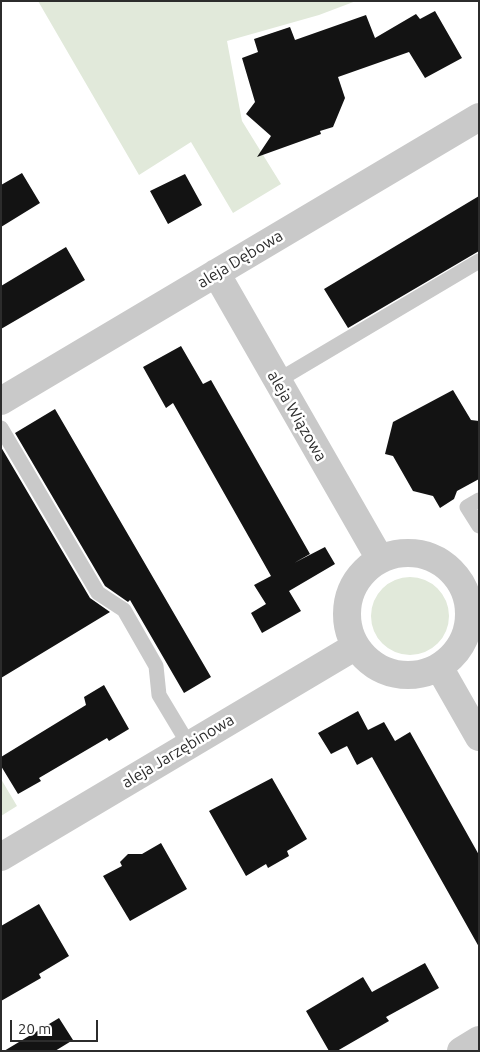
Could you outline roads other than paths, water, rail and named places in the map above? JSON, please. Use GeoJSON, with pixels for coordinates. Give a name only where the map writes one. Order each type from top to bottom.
{"type":"FeatureCollection","features":[{"type":"Feature","properties":{"kind":"street","name":"aleja Dębowa"},"geometry":{"type":"LineString","coordinates":[[1,401],[479,117]]}},
{"type":"Feature","properties":{"kind":"street","name":"aleja Wiązowa"},"geometry":{"type":"LineString","coordinates":[[216,273],[380,559]]}},
{"type":"Feature","properties":{"kind":"street"},"geometry":{"type":"LineString","coordinates":[[414,552],[432,557],[471,581],[468,598],[470,618],[465,637],[454,655],[439,667],[424,674],[406,676],[390,673],[374,666],[356,646],[347,623],[347,604],[352,586],[361,574],[380,559],[390,554],[414,552]]}},
{"type":"Feature","properties":{"kind":"street","name":"aleja Jarzębinowa"},"geometry":{"type":"LineString","coordinates":[[1,857],[356,646]]}},
{"type":"Feature","properties":{"kind":"street"},"geometry":{"type":"LineString","coordinates":[[439,667],[479,736]]}},
{"type":"Feature","properties":{"kind":"street"},"geometry":{"type":"LineString","coordinates":[[461,1051],[479,1040]]}},
{"type":"Feature","properties":{"kind":"lane"},"geometry":{"type":"LineString","coordinates":[[277,381],[479,261]]}},
{"type":"Feature","properties":{"kind":"lane"},"geometry":{"type":"LineString","coordinates":[[1,428],[98,593],[124,610],[156,666],[159,695],[189,745]]}},
{"type":"Feature","properties":{"kind":"lane"},"geometry":{"type":"LineString","coordinates":[[479,500],[467,507],[479,526]]}}]}
